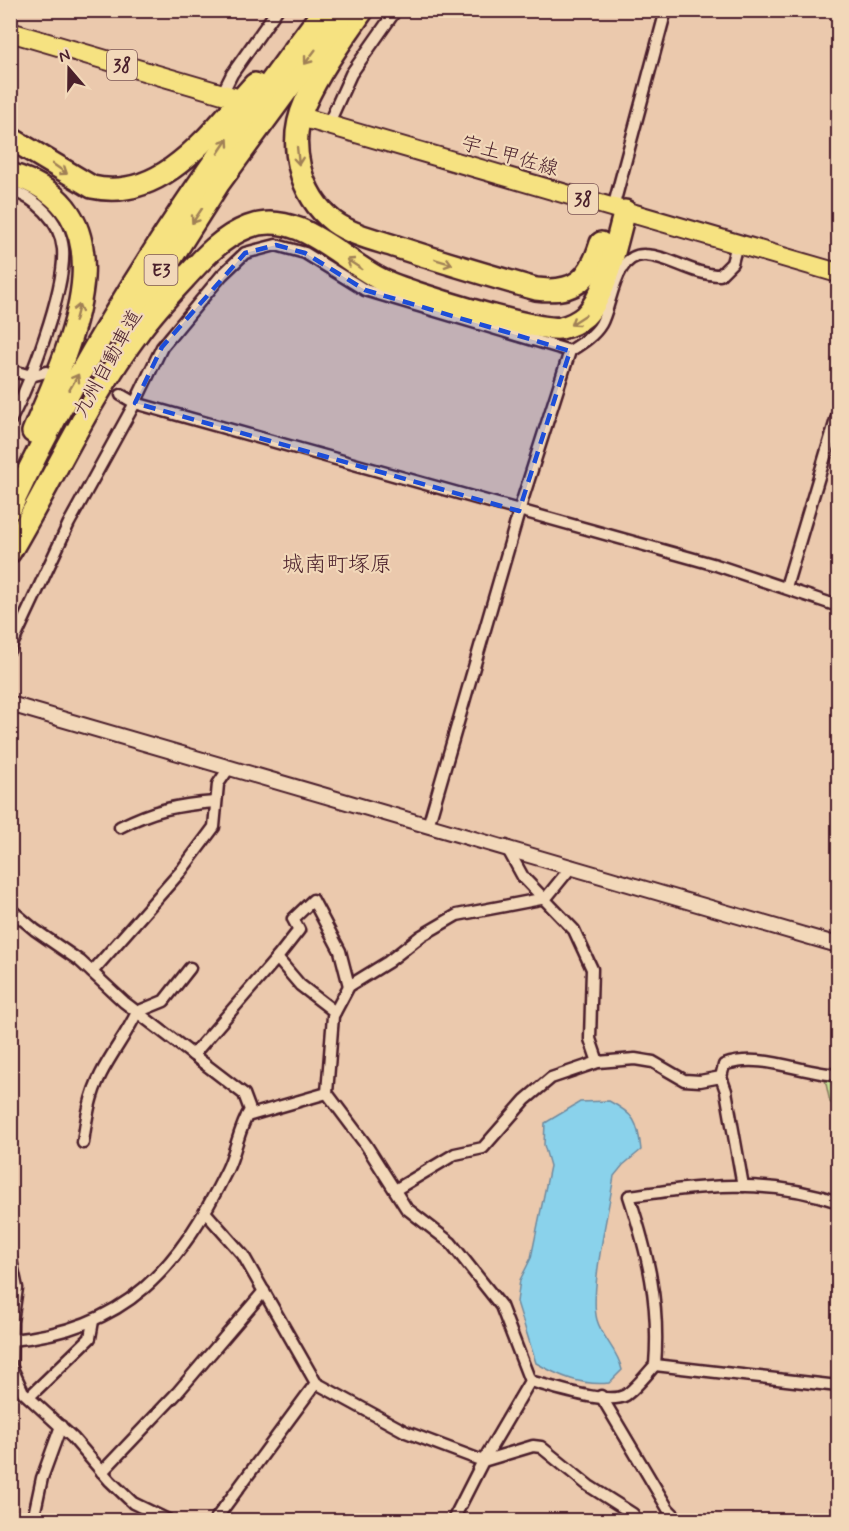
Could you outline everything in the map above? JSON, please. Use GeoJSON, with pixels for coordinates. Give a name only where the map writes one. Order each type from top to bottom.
{"type":"FeatureCollection","features":[{"type":"Feature","properties":{"kind":"highway"},"geometry":{"type":"LineString","coordinates":[[10,138],[92,187],[107,190],[140,187],[171,170],[184,159],[254,84],[313,10]]}},
{"type":"Feature","properties":{"kind":"highway","name":"九州自動車道"},"geometry":{"type":"LineString","coordinates":[[10,509],[69,389],[120,302],[229,137],[324,10]]}},
{"type":"Feature","properties":{"kind":"highway","name":"九州自動車道"},"geometry":{"type":"LineString","coordinates":[[10,551],[88,394],[141,302],[252,136],[346,10]]}},
{"type":"Feature","properties":{"kind":"highway"},"geometry":{"type":"LineString","coordinates":[[363,10],[330,57],[305,103],[297,137],[298,161],[306,186],[313,201],[336,224],[352,232],[435,259],[536,289],[551,291],[567,288],[589,274],[619,209]]}},
{"type":"Feature","properties":{"kind":"highway"},"geometry":{"type":"LineString","coordinates":[[10,174],[41,186],[65,205],[80,233],[85,267],[77,313],[54,384],[10,485]]}},
{"type":"Feature","properties":{"kind":"highway"},"geometry":{"type":"LineString","coordinates":[[10,551],[96,399],[136,336],[209,252],[236,232],[251,225],[293,226],[317,238],[368,273],[400,287],[531,326],[560,328],[574,324],[594,303],[619,209]]}},
{"type":"Feature","properties":{"kind":"main road","name":"38"},"geometry":{"type":"LineString","coordinates":[[10,32],[227,95]]}},
{"type":"Feature","properties":{"kind":"main road","name":"宇土甲佐線"},"geometry":{"type":"LineString","coordinates":[[308,119],[838,273]]}},
{"type":"Feature","properties":{"kind":"street"},"geometry":{"type":"LineString","coordinates":[[227,95],[232,74],[277,10]]}},
{"type":"Feature","properties":{"kind":"street"},"geometry":{"type":"LineString","coordinates":[[328,125],[351,74],[396,10]]}},
{"type":"Feature","properties":{"kind":"street"},"geometry":{"type":"LineString","coordinates":[[619,209],[666,10]]}},
{"type":"Feature","properties":{"kind":"street"},"geometry":{"type":"LineString","coordinates":[[10,190],[27,195],[45,209],[63,248],[60,281],[31,376],[10,421]]}},
{"type":"Feature","properties":{"kind":"street"},"geometry":{"type":"LineString","coordinates":[[428,826],[519,511],[570,351],[585,341],[601,325],[622,266],[632,258],[644,254],[705,275],[720,275],[732,262],[737,244]]}},
{"type":"Feature","properties":{"kind":"street"},"geometry":{"type":"LineString","coordinates":[[10,649],[69,523],[135,403],[162,346],[222,275],[245,253],[276,245],[305,253],[365,290],[570,351]]}},
{"type":"Feature","properties":{"kind":"street"},"geometry":{"type":"LineString","coordinates":[[10,370],[31,376],[46,372]]}},
{"type":"Feature","properties":{"kind":"street"},"geometry":{"type":"LineString","coordinates":[[121,395],[135,403],[786,587],[838,606]]}},
{"type":"Feature","properties":{"kind":"street"},"geometry":{"type":"LineString","coordinates":[[786,587],[838,413]]}},
{"type":"Feature","properties":{"kind":"street"},"geometry":{"type":"LineString","coordinates":[[10,705],[428,826],[506,846],[838,945]]}},
{"type":"Feature","properties":{"kind":"street"},"geometry":{"type":"LineString","coordinates":[[92,972],[181,871],[207,836],[213,827],[218,784],[229,768]]}},
{"type":"Feature","properties":{"kind":"street"},"geometry":{"type":"LineString","coordinates":[[120,827],[150,812],[181,805],[215,802]]}},
{"type":"Feature","properties":{"kind":"street"},"geometry":{"type":"LineString","coordinates":[[506,846],[523,877],[546,898],[574,930],[592,969],[590,1039],[598,1062]]}},
{"type":"Feature","properties":{"kind":"street"},"geometry":{"type":"LineString","coordinates":[[530,1381],[501,1306],[495,1297],[451,1243],[406,1208],[366,1145],[327,1093],[335,1012],[350,986],[388,962],[421,936],[457,915],[546,898],[572,866]]}},
{"type":"Feature","properties":{"kind":"street"},"geometry":{"type":"LineString","coordinates":[[193,1054],[299,930],[293,920],[313,900],[340,951],[350,986]]}},
{"type":"Feature","properties":{"kind":"street"},"geometry":{"type":"LineString","coordinates":[[10,909],[92,972],[137,1012],[244,1094],[250,1110],[228,1168],[205,1212],[165,1270],[122,1306],[93,1321],[28,1339],[11,1340]]}},
{"type":"Feature","properties":{"kind":"street"},"geometry":{"type":"LineString","coordinates":[[277,958],[300,985],[335,1012]]}},
{"type":"Feature","properties":{"kind":"street"},"geometry":{"type":"LineString","coordinates":[[83,1143],[88,1106],[101,1074],[126,1035],[137,1012],[164,1001],[190,968]]}},
{"type":"Feature","properties":{"kind":"street"},"geometry":{"type":"LineString","coordinates":[[395,1190],[455,1154],[483,1148],[525,1100],[551,1078],[598,1062],[635,1059],[653,1062],[684,1080],[700,1081],[721,1077]]}},
{"type":"Feature","properties":{"kind":"street"},"geometry":{"type":"LineString","coordinates":[[743,1186],[721,1077],[724,1065],[736,1060],[769,1062],[819,1074],[838,1076]]}},
{"type":"Feature","properties":{"kind":"street"},"geometry":{"type":"LineString","coordinates":[[247,1116],[327,1093]]}},
{"type":"Feature","properties":{"kind":"street"},"geometry":{"type":"LineString","coordinates":[[530,1381],[602,1396],[625,1396],[655,1365],[656,1301],[643,1238],[629,1196],[658,1194],[676,1188],[743,1186],[781,1188],[838,1203]]}},
{"type":"Feature","properties":{"kind":"street"},"geometry":{"type":"LineString","coordinates":[[205,1212],[243,1255],[316,1383],[406,1432],[483,1461],[533,1446],[541,1447],[589,1486],[633,1514],[632,1521]]}},
{"type":"Feature","properties":{"kind":"street"},"geometry":{"type":"LineString","coordinates":[[10,1255],[17,1288],[11,1340],[11,1367],[23,1392],[61,1426],[133,1503],[168,1521]]}},
{"type":"Feature","properties":{"kind":"street"},"geometry":{"type":"LineString","coordinates":[[102,1472],[177,1394],[264,1291]]}},
{"type":"Feature","properties":{"kind":"street"},"geometry":{"type":"LineString","coordinates":[[29,1397],[90,1338],[93,1321]]}},
{"type":"Feature","properties":{"kind":"street"},"geometry":{"type":"LineString","coordinates":[[655,1365],[838,1386]]}},
{"type":"Feature","properties":{"kind":"street"},"geometry":{"type":"LineString","coordinates":[[453,1521],[483,1461],[530,1381]]}},
{"type":"Feature","properties":{"kind":"street"},"geometry":{"type":"LineString","coordinates":[[214,1521],[316,1383]]}},
{"type":"Feature","properties":{"kind":"street"},"geometry":{"type":"LineString","coordinates":[[602,1396],[668,1509],[679,1521]]}},
{"type":"Feature","properties":{"kind":"street"},"geometry":{"type":"LineString","coordinates":[[33,1521],[42,1478],[61,1426]]}},
{"type":"Feature","properties":{"kind":"highlighted area"},"geometry":{"type":"Polygon","coordinates":[[[276,245],[305,253],[365,290],[570,351],[519,511],[135,403],[162,347],[245,253],[276,245]]]}},
{"type":"Feature","properties":{"kind":"green space"},"geometry":{"type":"Polygon","coordinates":[[[824,1075],[838,1078],[838,1110],[830,1102],[824,1075]]]}},
{"type":"Feature","properties":{"kind":"water"},"geometry":{"type":"Polygon","coordinates":[[[609,1101],[624,1110],[633,1120],[641,1150],[614,1176],[604,1229],[595,1307],[602,1333],[617,1356],[622,1370],[609,1383],[599,1384],[571,1379],[536,1363],[517,1302],[520,1280],[531,1258],[550,1166],[544,1145],[545,1123],[580,1102],[609,1101]]]}},
{"type":"Feature","properties":{"kind":"tunnel"},"geometry":{"type":"LineString","coordinates":[[75,381],[121,395]]}},
{"type":"Feature","properties":{"kind":"district","name":"城南町塚原"},"geometry":{"type":"Point","coordinates":[337,563]}}]}
